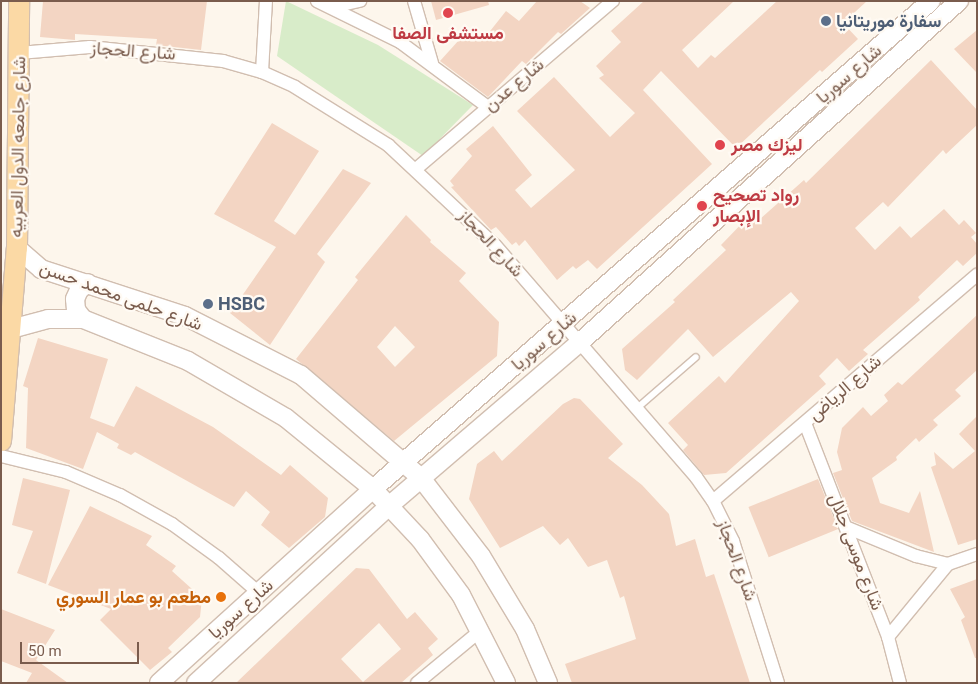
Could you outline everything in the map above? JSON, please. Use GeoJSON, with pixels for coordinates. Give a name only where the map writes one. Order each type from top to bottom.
{"type":"FeatureCollection","features":[{"type":"Feature","properties":{"kind":"main road","name":"شارع جامعه الدول العربيه"},"geometry":{"type":"LineString","coordinates":[[1,441],[17,248],[19,1]]}},
{"type":"Feature","properties":{"kind":"street"},"geometry":{"type":"LineString","coordinates":[[262,72],[266,1]]}},
{"type":"Feature","properties":{"kind":"street"},"geometry":{"type":"LineString","coordinates":[[317,1],[333,7],[432,63],[488,107]]}},
{"type":"Feature","properties":{"kind":"street"},"geometry":{"type":"LineString","coordinates":[[333,7],[360,1]]}},
{"type":"Feature","properties":{"kind":"street"},"geometry":{"type":"LineString","coordinates":[[414,1],[432,63]]}},
{"type":"Feature","properties":{"kind":"street","name":"شارع عدن"},"geometry":{"type":"LineString","coordinates":[[416,169],[613,1]]}},
{"type":"Feature","properties":{"kind":"street","name":"شارع سوريا"},"geometry":{"type":"LineString","coordinates":[[159,683],[374,489],[931,1]]}},
{"type":"Feature","properties":{"kind":"street","name":"شارع سوريا"},"geometry":{"type":"LineString","coordinates":[[196,683],[390,505],[578,344],[958,1]]}},
{"type":"Feature","properties":{"kind":"street","name":"شارع الحجاز"},"geometry":{"type":"LineString","coordinates":[[19,53],[90,46],[198,57],[262,72],[350,119],[416,169],[495,245],[562,326],[696,477],[713,501],[733,541],[778,683]]}},
{"type":"Feature","properties":{"kind":"street"},"geometry":{"type":"LineString","coordinates":[[868,57],[881,71]]}},
{"type":"Feature","properties":{"kind":"street","name":"شارع حلمى محمد حسن"},"geometry":{"type":"LineString","coordinates":[[17,248],[41,269],[185,316],[301,375],[406,462],[421,478],[482,556],[525,629],[548,683]]}},
{"type":"Feature","properties":{"kind":"street","name":"شارع الرياض"},"geometry":{"type":"LineString","coordinates":[[713,501],[977,274]]}},
{"type":"Feature","properties":{"kind":"street"},"geometry":{"type":"LineString","coordinates":[[83,319],[76,310],[75,300],[79,290],[88,283]]}},
{"type":"Feature","properties":{"kind":"street","name":"شارع حلمى محمد حسن"},"geometry":{"type":"LineString","coordinates":[[11,329],[48,319],[83,319],[154,345],[222,378],[301,429],[374,489],[441,565],[481,630],[506,683]]}},
{"type":"Feature","properties":{"kind":"street","name":"شارع موسى جلال"},"geometry":{"type":"LineString","coordinates":[[805,422],[848,528],[888,637],[900,683]]}},
{"type":"Feature","properties":{"kind":"street"},"geometry":{"type":"LineString","coordinates":[[1,456],[66,472],[120,495],[172,524],[219,558],[259,593]]}},
{"type":"Feature","properties":{"kind":"street"},"geometry":{"type":"LineString","coordinates":[[848,528],[916,556],[948,564]]}},
{"type":"Feature","properties":{"kind":"street"},"geometry":{"type":"LineString","coordinates":[[888,637],[948,564],[977,554]]}},
{"type":"Feature","properties":{"kind":"street"},"geometry":{"type":"LineString","coordinates":[[417,683],[481,630]]}},
{"type":"Feature","properties":{"kind":"lane"},"geometry":{"type":"LineString","coordinates":[[636,409],[696,357]]}},
{"type":"Feature","properties":{"kind":"green space"},"geometry":{"type":"Polygon","coordinates":[[[286,1],[378,45],[473,105],[423,156],[277,56],[286,1]]]}},
{"type":"Feature","properties":{"kind":"building"},"geometry":{"type":"Polygon","coordinates":[[[43,1],[207,1],[201,50],[156,45],[157,39],[75,34],[75,40],[40,37],[43,1]]]}},
{"type":"Feature","properties":{"kind":"building","name":"مستشفى الصفا"},"geometry":{"type":"Polygon","coordinates":[[[431,1],[488,1],[489,5],[436,20],[431,1]]]}},
{"type":"Feature","properties":{"kind":"building"},"geometry":{"type":"Polygon","coordinates":[[[537,1],[580,1],[590,8],[561,34],[558,32],[526,64],[522,61],[488,97],[440,61],[469,29],[483,40],[506,11],[519,21],[537,1]]]}},
{"type":"Feature","properties":{"kind":"building"},"geometry":{"type":"Polygon","coordinates":[[[644,1],[734,1],[682,50],[698,68],[711,55],[715,58],[777,1],[867,1],[843,23],[858,39],[822,72],[820,70],[736,148],[661,71],[643,90],[712,164],[597,269],[588,260],[576,269],[573,266],[557,280],[525,240],[519,246],[516,242],[512,245],[496,227],[491,230],[451,187],[454,186],[450,181],[472,156],[466,149],[493,126],[532,175],[515,190],[531,208],[575,170],[517,111],[554,77],[610,137],[635,113],[599,78],[604,75],[596,66],[621,42],[611,31],[644,1]]]}},
{"type":"Feature","properties":{"kind":"building"},"geometry":{"type":"Polygon","coordinates":[[[977,30],[977,73],[954,49],[977,30]]]}},
{"type":"Feature","properties":{"kind":"building"},"geometry":{"type":"Polygon","coordinates":[[[931,60],[977,110],[977,125],[946,154],[943,150],[888,207],[883,202],[855,228],[875,250],[900,226],[911,238],[944,209],[959,225],[964,220],[976,233],[971,237],[977,244],[977,253],[963,266],[957,260],[918,297],[920,300],[863,350],[868,354],[849,371],[837,358],[819,376],[826,384],[726,473],[704,475],[683,450],[688,445],[668,423],[719,376],[725,383],[799,301],[791,292],[713,357],[688,329],[637,380],[625,370],[622,349],[675,302],[673,300],[726,250],[721,245],[752,213],[759,220],[804,180],[806,183],[931,60]]]}},
{"type":"Feature","properties":{"kind":"building"},"geometry":{"type":"Polygon","coordinates":[[[272,123],[319,151],[274,221],[295,235],[343,169],[371,183],[317,254],[325,262],[270,345],[230,313],[276,247],[214,214],[272,123]]]}},
{"type":"Feature","properties":{"kind":"building"},"geometry":{"type":"Polygon","coordinates":[[[406,215],[431,240],[430,242],[466,273],[459,281],[499,322],[497,356],[394,441],[296,359],[358,280],[355,277],[406,215]],[[395,326],[377,347],[395,367],[415,347],[395,326]]]}},
{"type":"Feature","properties":{"kind":"building"},"geometry":{"type":"Polygon","coordinates":[[[977,315],[977,370],[955,390],[961,396],[933,420],[938,425],[919,442],[916,438],[896,457],[897,460],[872,478],[880,503],[909,513],[920,491],[934,552],[852,521],[833,473],[842,470],[837,452],[842,428],[863,407],[871,416],[888,401],[884,395],[898,382],[902,385],[977,315]]]}},
{"type":"Feature","properties":{"kind":"building"},"geometry":{"type":"Polygon","coordinates":[[[38,338],[108,359],[90,418],[114,427],[136,386],[213,427],[281,475],[290,465],[328,498],[325,517],[289,548],[261,525],[270,512],[246,491],[234,507],[135,452],[131,455],[117,448],[119,444],[97,432],[83,469],[26,448],[28,388],[23,386],[38,338]]]}},
{"type":"Feature","properties":{"kind":"building"},"geometry":{"type":"Polygon","coordinates":[[[574,398],[580,399],[623,444],[608,458],[642,485],[669,514],[676,546],[695,539],[706,577],[714,574],[750,683],[572,683],[565,664],[636,639],[624,596],[620,598],[607,560],[588,567],[568,538],[560,545],[543,526],[500,548],[469,499],[477,464],[494,451],[502,461],[563,404],[574,398]]]}},
{"type":"Feature","properties":{"kind":"building"},"geometry":{"type":"Polygon","coordinates":[[[977,416],[977,539],[958,545],[931,467],[936,465],[934,452],[953,469],[975,451],[959,434],[977,416]]]}},
{"type":"Feature","properties":{"kind":"building"},"geometry":{"type":"Polygon","coordinates":[[[23,478],[70,490],[46,584],[17,573],[33,531],[12,525],[23,478]]]}},
{"type":"Feature","properties":{"kind":"building"},"geometry":{"type":"Polygon","coordinates":[[[818,479],[838,529],[769,557],[748,507],[818,479]]]}},
{"type":"Feature","properties":{"kind":"building"},"geometry":{"type":"Polygon","coordinates":[[[90,506],[152,536],[146,545],[176,566],[172,571],[202,598],[200,617],[168,648],[172,652],[150,670],[100,620],[111,609],[48,585],[90,506]]]}},
{"type":"Feature","properties":{"kind":"building"},"geometry":{"type":"Polygon","coordinates":[[[356,568],[369,569],[407,619],[415,612],[438,639],[428,648],[433,655],[401,683],[236,683],[356,568]],[[379,623],[341,659],[363,682],[401,649],[379,623]]]}},
{"type":"Feature","properties":{"kind":"building"},"geometry":{"type":"Polygon","coordinates":[[[977,579],[977,658],[975,658],[961,620],[965,617],[950,589],[977,579]]]}},
{"type":"Feature","properties":{"kind":"building"},"geometry":{"type":"Polygon","coordinates":[[[1,609],[55,630],[36,660],[68,683],[26,683],[32,673],[1,661],[1,609]]]}},
{"type":"Feature","properties":{"kind":"place","name":"مستشفى الصفا"},"geometry":{"type":"Point","coordinates":[448,13]}},
{"type":"Feature","properties":{"kind":"place","name":"سفارة موريتانيا"},"geometry":{"type":"Point","coordinates":[826,21]}},
{"type":"Feature","properties":{"kind":"place","name":"ليزك مصر"},"geometry":{"type":"Point","coordinates":[720,145]}},
{"type":"Feature","properties":{"kind":"place","name":"رواد تصحيح الإبصار"},"geometry":{"type":"Point","coordinates":[702,206]}},
{"type":"Feature","properties":{"kind":"place","name":"HSBC"},"geometry":{"type":"Point","coordinates":[208,304]}},
{"type":"Feature","properties":{"kind":"place","name":"مطعم بو عمار السوري"},"geometry":{"type":"Point","coordinates":[221,597]}}]}
